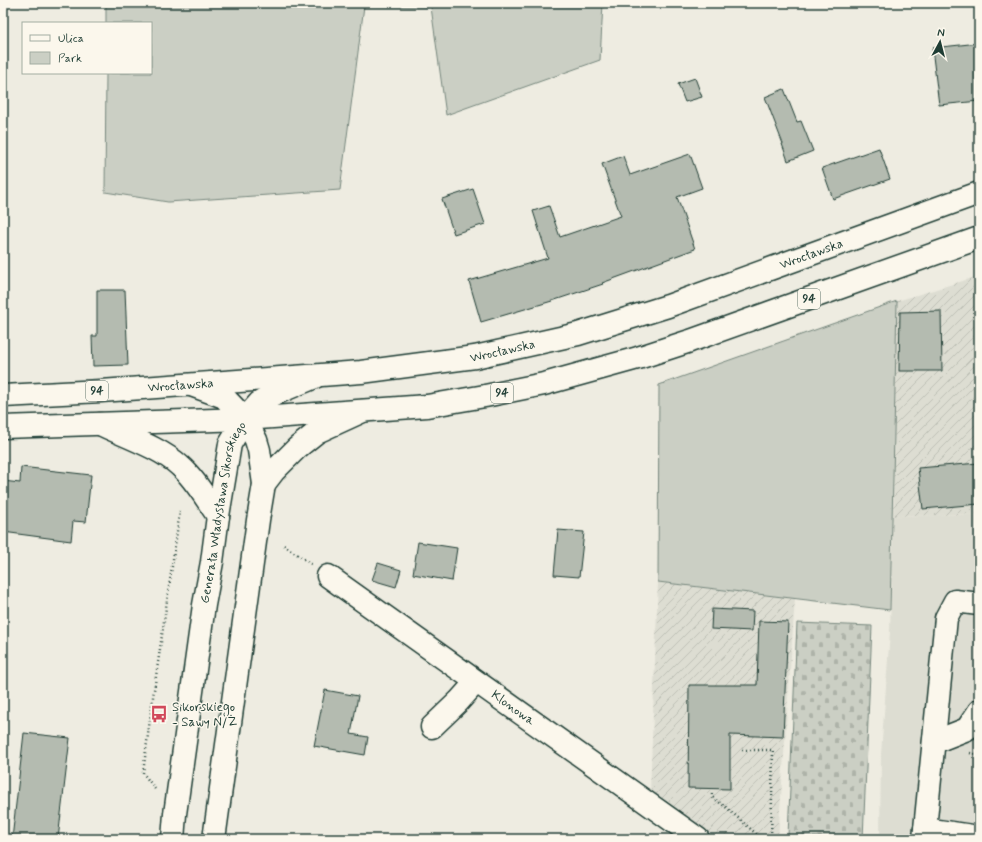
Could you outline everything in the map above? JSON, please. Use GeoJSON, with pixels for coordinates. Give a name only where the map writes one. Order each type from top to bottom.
{"type":"FeatureCollection","features":[{"type":"Feature","properties":{"kind":"main road","name":"Wrocławska"},"geometry":{"type":"LineString","coordinates":[[3,396],[93,392],[361,372],[475,357],[578,334],[668,306],[979,193]]}},
{"type":"Feature","properties":{"kind":"main road","name":"94"},"geometry":{"type":"LineString","coordinates":[[3,427],[245,419],[427,406],[485,396],[544,384],[638,358],[690,341],[979,238]]}},
{"type":"Feature","properties":{"kind":"main road"},"geometry":{"type":"LineString","coordinates":[[191,385],[224,397],[245,419],[259,404],[279,392],[320,375]]}},
{"type":"Feature","properties":{"kind":"main road"},"geometry":{"type":"LineString","coordinates":[[264,484],[274,471],[297,448],[317,432],[364,411]]}},
{"type":"Feature","properties":{"kind":"main road","name":"Generała Władysława Sikorskiego"},"geometry":{"type":"LineString","coordinates":[[214,839],[264,484],[256,440],[245,419]]}},
{"type":"Feature","properties":{"kind":"main road","name":"Generała Władysława Sikorskiego"},"geometry":{"type":"LineString","coordinates":[[173,839],[204,605],[230,444],[245,419]]}},
{"type":"Feature","properties":{"kind":"main road"},"geometry":{"type":"LineString","coordinates":[[100,424],[168,456],[180,465],[218,516]]}},
{"type":"Feature","properties":{"kind":"main road","name":"Klonowa"},"geometry":{"type":"LineString","coordinates":[[328,576],[698,839]]}},
{"type":"Feature","properties":{"kind":"main road"},"geometry":{"type":"LineString","coordinates":[[976,834],[925,834],[946,618],[955,601],[979,604]]}},
{"type":"Feature","properties":{"kind":"main road"},"geometry":{"type":"LineString","coordinates":[[432,726],[459,701],[476,682]]}},
{"type":"Feature","properties":{"kind":"main road"},"geometry":{"type":"LineString","coordinates":[[934,742],[967,729],[979,711]]}},
{"type":"Feature","properties":{"kind":"path"},"geometry":{"type":"LineString","coordinates":[[143,773],[180,511]]}},
{"type":"Feature","properties":{"kind":"path"},"geometry":{"type":"LineString","coordinates":[[284,545],[328,576]]}},
{"type":"Feature","properties":{"kind":"path"},"geometry":{"type":"LineString","coordinates":[[742,750],[773,750],[771,839]]}},
{"type":"Feature","properties":{"kind":"path"},"geometry":{"type":"LineString","coordinates":[[712,794],[712,797],[727,808],[762,839]]}},
{"type":"Feature","properties":{"kind":"shaded area"},"geometry":{"type":"Polygon","coordinates":[[[979,276],[979,514],[893,516],[897,301],[979,276]]]}},
{"type":"Feature","properties":{"kind":"shaded area"},"geometry":{"type":"Polygon","coordinates":[[[979,514],[979,839],[880,839],[881,754],[890,632],[893,516],[979,514]]]}},
{"type":"Feature","properties":{"kind":"shaded area"},"geometry":{"type":"Polygon","coordinates":[[[658,582],[795,599],[778,839],[717,839],[677,809],[650,793],[658,582]]]}},
{"type":"Feature","properties":{"kind":"green space"},"geometry":{"type":"Polygon","coordinates":[[[106,3],[603,3],[600,60],[446,115],[431,7],[364,6],[340,190],[168,202],[105,192],[106,74],[152,74],[152,22],[106,22],[106,3]]]}},
{"type":"Feature","properties":{"kind":"green space"},"geometry":{"type":"Polygon","coordinates":[[[897,301],[890,610],[658,582],[659,385],[897,301]]]}},
{"type":"Feature","properties":{"kind":"green space"},"geometry":{"type":"Polygon","coordinates":[[[797,623],[872,626],[863,839],[788,836],[797,623]]]}},
{"type":"Feature","properties":{"kind":"building"},"geometry":{"type":"Polygon","coordinates":[[[979,43],[979,101],[939,105],[932,48],[979,43]]]}},
{"type":"Feature","properties":{"kind":"building"},"geometry":{"type":"Polygon","coordinates":[[[695,78],[702,97],[685,102],[678,84],[695,78]]]}},
{"type":"Feature","properties":{"kind":"building"},"geometry":{"type":"Polygon","coordinates":[[[784,89],[797,122],[801,121],[813,151],[788,161],[765,97],[784,89]]]}},
{"type":"Feature","properties":{"kind":"building"},"geometry":{"type":"Polygon","coordinates":[[[879,148],[890,179],[833,199],[822,168],[879,148]]]}},
{"type":"Feature","properties":{"kind":"building"},"geometry":{"type":"Polygon","coordinates":[[[690,154],[702,188],[677,197],[695,249],[602,283],[603,284],[481,322],[469,281],[548,258],[533,211],[549,206],[560,237],[621,216],[602,164],[623,156],[630,175],[690,154]]]}},
{"type":"Feature","properties":{"kind":"building"},"geometry":{"type":"Polygon","coordinates":[[[473,189],[485,224],[454,234],[442,199],[473,189]]]}},
{"type":"Feature","properties":{"kind":"building"},"geometry":{"type":"Polygon","coordinates":[[[97,290],[125,290],[128,365],[93,366],[92,336],[97,336],[97,290]]]}},
{"type":"Feature","properties":{"kind":"building"},"geometry":{"type":"Polygon","coordinates":[[[941,311],[942,371],[899,371],[900,312],[941,311]]]}},
{"type":"Feature","properties":{"kind":"building"},"geometry":{"type":"Polygon","coordinates":[[[979,463],[979,504],[923,509],[918,468],[979,463]]]}},
{"type":"Feature","properties":{"kind":"building"},"geometry":{"type":"Polygon","coordinates":[[[21,467],[91,475],[86,522],[73,521],[71,541],[3,532],[3,481],[20,483],[21,467]]]}},
{"type":"Feature","properties":{"kind":"building"},"geometry":{"type":"Polygon","coordinates":[[[558,530],[584,532],[579,577],[554,575],[558,530]]]}},
{"type":"Feature","properties":{"kind":"building"},"geometry":{"type":"Polygon","coordinates":[[[418,542],[457,548],[452,581],[413,574],[418,542]]]}},
{"type":"Feature","properties":{"kind":"building"},"geometry":{"type":"Polygon","coordinates":[[[378,563],[401,570],[396,587],[372,580],[378,563]]]}},
{"type":"Feature","properties":{"kind":"building"},"geometry":{"type":"Polygon","coordinates":[[[712,609],[753,611],[752,631],[711,629],[712,609]]]}},
{"type":"Feature","properties":{"kind":"building"},"geometry":{"type":"Polygon","coordinates":[[[759,621],[788,622],[783,737],[730,735],[730,789],[688,788],[689,685],[757,685],[759,621]]]}},
{"type":"Feature","properties":{"kind":"building"},"geometry":{"type":"Polygon","coordinates":[[[325,690],[358,696],[351,734],[368,737],[365,755],[314,746],[325,690]]]}},
{"type":"Feature","properties":{"kind":"building"},"geometry":{"type":"Polygon","coordinates":[[[24,733],[70,738],[58,839],[12,839],[24,733]]]}},
{"type":"Feature","properties":{"kind":"place","name":"Sikorskiego - Sawy N/Ż"},"geometry":{"type":"Point","coordinates":[159,714]}}]}
